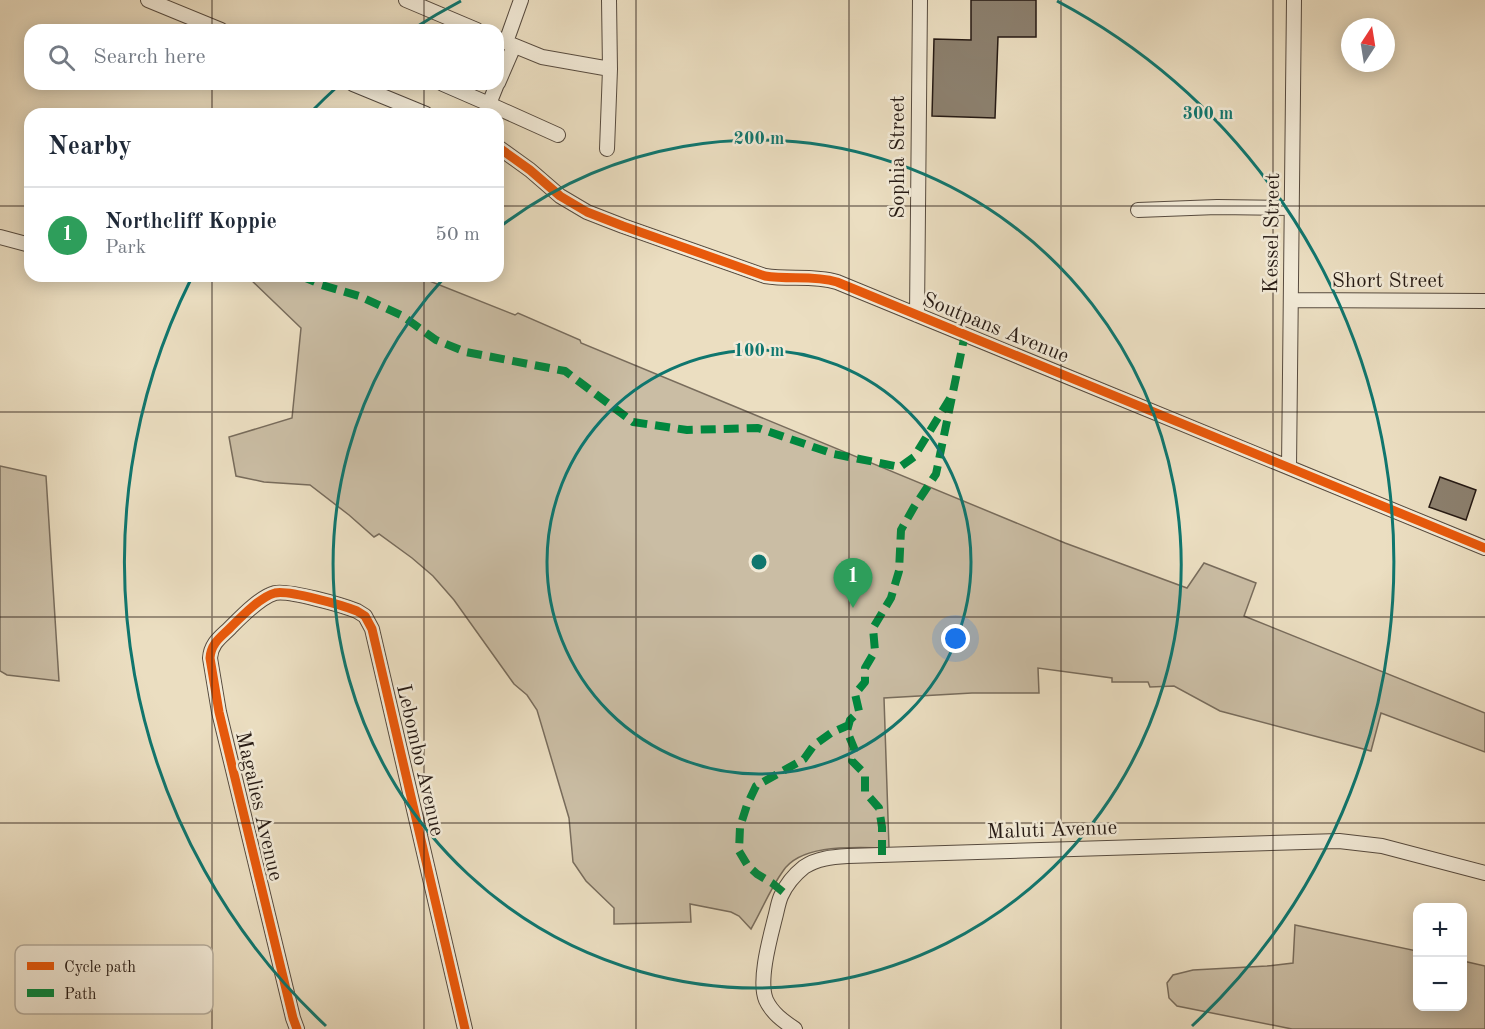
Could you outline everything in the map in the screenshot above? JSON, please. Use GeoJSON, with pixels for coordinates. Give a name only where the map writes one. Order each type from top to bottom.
{"type":"FeatureCollection","features":[{"type":"Feature","properties":{"kind":"street"},"geometry":{"type":"LineString","coordinates":[[148,0],[206,24]]}},
{"type":"Feature","properties":{"kind":"street"},"geometry":{"type":"LineString","coordinates":[[406,0],[463,24]]}},
{"type":"Feature","properties":{"kind":"street"},"geometry":{"type":"LineString","coordinates":[[521,0],[506,42],[542,57],[610,69]]}},
{"type":"Feature","properties":{"kind":"street"},"geometry":{"type":"LineString","coordinates":[[607,150],[610,69],[609,0]]}},
{"type":"Feature","properties":{"kind":"street","name":"Sophia Street"},"geometry":{"type":"LineString","coordinates":[[917,315],[920,0]]}},
{"type":"Feature","properties":{"kind":"street","name":"Kessel Street"},"geometry":{"type":"LineString","coordinates":[[1289,467],[1294,0]]}},
{"type":"Feature","properties":{"kind":"street"},"geometry":{"type":"LineString","coordinates":[[368,90],[411,108]]}},
{"type":"Feature","properties":{"kind":"street"},"geometry":{"type":"LineString","coordinates":[[457,90],[498,108]]}},
{"type":"Feature","properties":{"kind":"street"},"geometry":{"type":"LineString","coordinates":[[489,104],[495,90]]}},
{"type":"Feature","properties":{"kind":"street"},"geometry":{"type":"LineString","coordinates":[[504,111],[558,135]]}},
{"type":"Feature","properties":{"kind":"street","name":"Soutpans Avenue"},"geometry":{"type":"LineString","coordinates":[[504,151],[573,205],[614,223],[765,276],[820,278],[837,282],[1485,548]]}},
{"type":"Feature","properties":{"kind":"street"},"geometry":{"type":"LineString","coordinates":[[1138,210],[1217,207],[1292,208]]}},
{"type":"Feature","properties":{"kind":"street"},"geometry":{"type":"LineString","coordinates":[[0,237],[24,243]]}},
{"type":"Feature","properties":{"kind":"street","name":"Short Street"},"geometry":{"type":"LineString","coordinates":[[1291,300],[1485,301]]}},
{"type":"Feature","properties":{"kind":"street","name":"Lebombo Avenue"},"geometry":{"type":"LineString","coordinates":[[254,606],[274,593],[290,593],[350,609],[365,616],[372,629],[465,1029]]}},
{"type":"Feature","properties":{"kind":"street","name":"Magalies Avenue"},"geometry":{"type":"LineString","coordinates":[[254,606],[216,640],[211,651],[211,665],[219,712],[266,912],[292,1018],[297,1029]]}},
{"type":"Feature","properties":{"kind":"street","name":"Maluti Avenue"},"geometry":{"type":"LineString","coordinates":[[795,1029],[774,1013],[766,999],[763,979],[781,897],[795,875],[804,867],[819,860],[848,856],[1339,841],[1382,846],[1485,873]]}},
{"type":"Feature","properties":{"kind":"shaded area"},"geometry":{"type":"Polygon","coordinates":[[[253,282],[432,282],[515,315],[518,313],[580,340],[581,343],[1065,543],[1187,588],[1204,563],[1256,583],[1244,616],[1485,713],[1485,752],[1381,713],[1371,751],[1220,711],[1174,686],[1150,687],[1148,682],[1112,682],[1112,678],[1038,668],[1039,693],[972,693],[884,698],[889,848],[832,849],[803,855],[792,862],[778,878],[751,929],[739,916],[731,912],[690,904],[691,922],[614,924],[614,908],[586,881],[573,862],[569,818],[537,710],[527,695],[514,684],[454,600],[433,576],[412,558],[379,534],[374,537],[310,485],[264,482],[236,476],[229,437],[292,418],[301,328],[253,282]]]}},
{"type":"Feature","properties":{"kind":"shaded area"},"geometry":{"type":"Polygon","coordinates":[[[0,466],[46,476],[59,681],[7,675],[0,671],[0,466]]]}},
{"type":"Feature","properties":{"kind":"shaded area"},"geometry":{"type":"Polygon","coordinates":[[[1295,925],[1413,950],[1413,1011],[1467,1011],[1467,962],[1485,966],[1485,1029],[1292,1029],[1177,1006],[1169,998],[1167,983],[1173,975],[1193,970],[1293,963],[1295,925]]]}},
{"type":"Feature","properties":{"kind":"building"},"geometry":{"type":"Polygon","coordinates":[[[971,0],[1036,0],[1036,37],[998,37],[995,118],[932,116],[934,39],[971,40],[971,0]]]}},
{"type":"Feature","properties":{"kind":"building"},"geometry":{"type":"Polygon","coordinates":[[[1440,477],[1476,490],[1466,520],[1429,507],[1440,477]]]}},
{"type":"Feature","properties":{"kind":"marked path"},"geometry":{"type":"LineString","coordinates":[[315,282],[359,296],[401,315],[436,340],[466,352],[565,371],[633,422],[687,430],[758,428],[834,454],[900,467],[914,457],[952,395]]}},
{"type":"Feature","properties":{"kind":"marked path"},"geometry":{"type":"LineString","coordinates":[[882,855],[879,808],[865,792],[865,774],[852,761],[854,748],[847,731],[850,720],[859,711],[855,694],[865,682],[865,668],[875,651],[873,628],[891,598],[899,571],[901,530],[936,474],[965,334]]}},
{"type":"Feature","properties":{"kind":"marked path"},"geometry":{"type":"LineString","coordinates":[[783,892],[748,866],[739,851],[740,827],[747,805],[756,786],[804,759],[814,745],[831,733],[849,725]]}},
{"type":"Feature","properties":{"kind":"cycle path"},"geometry":{"type":"LineString","coordinates":[[504,151],[560,196],[587,212],[765,276],[837,282],[1485,548]]}},
{"type":"Feature","properties":{"kind":"cycle path"},"geometry":{"type":"LineString","coordinates":[[297,1029],[219,712],[210,658],[212,648],[217,641],[257,603],[275,593],[316,599],[357,611],[365,616],[372,629],[465,1029]]}},
{"type":"Feature","properties":{"kind":"place","name":"Northcliff Koppie"},"geometry":{"type":"Point","coordinates":[853,608]}}]}
